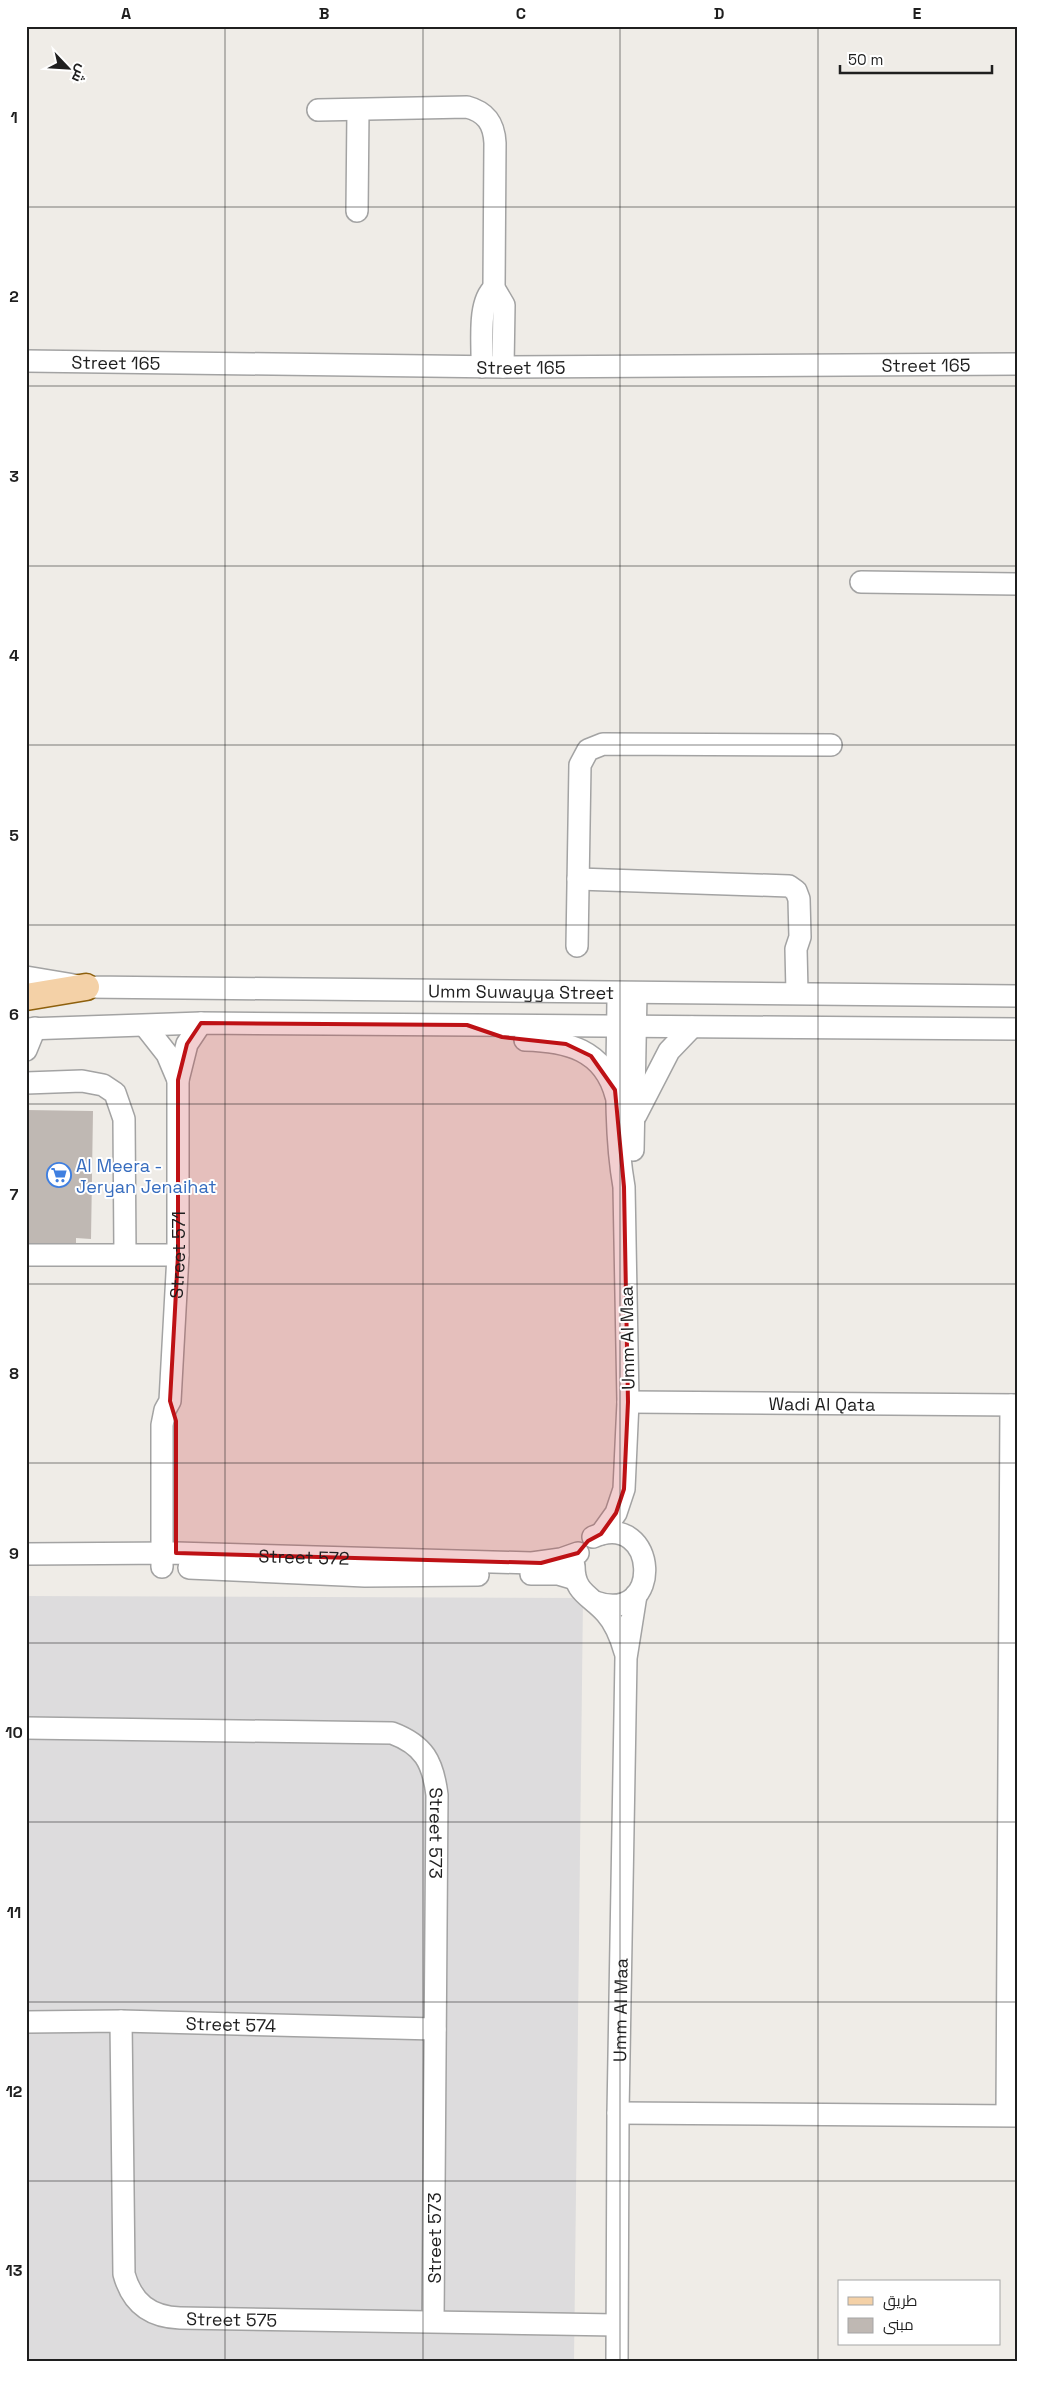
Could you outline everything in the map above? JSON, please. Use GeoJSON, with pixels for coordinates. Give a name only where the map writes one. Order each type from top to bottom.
{"type":"FeatureCollection","features":[{"type":"Feature","properties":{"kind":"main road"},"geometry":{"type":"LineString","coordinates":[[26,997],[86,987]]}},
{"type":"Feature","properties":{"kind":"street"},"geometry":{"type":"LineString","coordinates":[[318,110],[467,107],[477,110],[491,123],[495,142],[494,288],[504,305],[503,367]]}},
{"type":"Feature","properties":{"kind":"street"},"geometry":{"type":"LineString","coordinates":[[357,211],[358,110]]}},
{"type":"Feature","properties":{"kind":"street"},"geometry":{"type":"LineString","coordinates":[[482,367],[484,304],[489,292],[494,288]]}},
{"type":"Feature","properties":{"kind":"street","name":"Street 165"},"geometry":{"type":"LineString","coordinates":[[26,361],[482,367],[1017,364]]}},
{"type":"Feature","properties":{"kind":"street"},"geometry":{"type":"LineString","coordinates":[[861,582],[1017,584]]}},
{"type":"Feature","properties":{"kind":"street"},"geometry":{"type":"LineString","coordinates":[[577,946],[580,765],[584,754],[592,747],[603,744],[831,744]]}},
{"type":"Feature","properties":{"kind":"street"},"geometry":{"type":"LineString","coordinates":[[578,879],[785,884],[793,888],[798,895],[800,937],[796,949],[803,992]]}},
{"type":"Feature","properties":{"kind":"street","name":"Umm Suwayya Street"},"geometry":{"type":"LineString","coordinates":[[26,977],[86,987],[627,993],[803,992],[1017,996]]}},
{"type":"Feature","properties":{"kind":"street","name":"Umm Al Maa"},"geometry":{"type":"LineString","coordinates":[[627,993],[626,1026],[618,1103],[620,1159],[624,1187],[628,1402],[624,1489],[636,1544]]}},
{"type":"Feature","properties":{"kind":"street","name":"Umm Suwayya Street"},"geometry":{"type":"LineString","coordinates":[[31,1029],[201,1023],[1017,1029]]}},
{"type":"Feature","properties":{"kind":"street","name":"Street 571"},"geometry":{"type":"LineString","coordinates":[[169,1560],[176,1420],[170,1401],[178,1255],[178,1080],[187,1044],[201,1023]]}},
{"type":"Feature","properties":{"kind":"street"},"geometry":{"type":"LineString","coordinates":[[467,1025],[502,1037],[553,1041],[579,1049],[601,1066],[615,1090],[618,1103]]}},
{"type":"Feature","properties":{"kind":"street","name":"Street 571"},"geometry":{"type":"LineString","coordinates":[[145,1026],[167,1054],[178,1080]]}},
{"type":"Feature","properties":{"kind":"street","name":"Umm Al Maa"},"geometry":{"type":"LineString","coordinates":[[624,1187],[632,1156],[634,1119],[626,1026]]}},
{"type":"Feature","properties":{"kind":"street"},"geometry":{"type":"LineString","coordinates":[[634,1119],[666,1056],[675,1042],[692,1027]]}},
{"type":"Feature","properties":{"kind":"street"},"geometry":{"type":"LineString","coordinates":[[26,1050],[31,1029]]}},
{"type":"Feature","properties":{"kind":"street"},"geometry":{"type":"LineString","coordinates":[[26,1083],[82,1081],[103,1085],[115,1093],[124,1119],[125,1254]]}},
{"type":"Feature","properties":{"kind":"street"},"geometry":{"type":"LineString","coordinates":[[26,1255],[178,1255]]}},
{"type":"Feature","properties":{"kind":"street","name":"Wadi Al Qata"},"geometry":{"type":"LineString","coordinates":[[628,1402],[1014,1406]]}},
{"type":"Feature","properties":{"kind":"street"},"geometry":{"type":"LineString","coordinates":[[618,2113],[1012,2116],[1014,1406]]}},
{"type":"Feature","properties":{"kind":"street","name":"Umm Al Maa"},"geometry":{"type":"LineString","coordinates":[[601,1534],[616,1514],[624,1489]]}},
{"type":"Feature","properties":{"kind":"street"},"geometry":{"type":"LineString","coordinates":[[614,1533],[626,1537],[636,1544],[643,1554],[646,1576],[636,1595],[615,1605],[604,1605],[594,1602],[583,1592],[575,1579],[574,1566],[578,1553],[588,1541],[601,1534],[614,1533]]}},
{"type":"Feature","properties":{"kind":"street","name":"Street 572"},"geometry":{"type":"LineString","coordinates":[[26,1554],[169,1560],[532,1563],[553,1561],[578,1553]]}},
{"type":"Feature","properties":{"kind":"street","name":"Street 572"},"geometry":{"type":"LineString","coordinates":[[26,1566],[169,1560],[365,1576],[553,1574],[575,1579]]}},
{"type":"Feature","properties":{"kind":"street","name":"Umm Al Maa"},"geometry":{"type":"LineString","coordinates":[[617,2362],[618,2113],[626,1658],[636,1595]]}},
{"type":"Feature","properties":{"kind":"street","name":"Umm Al Maa"},"geometry":{"type":"LineString","coordinates":[[594,1602],[616,1627],[626,1658]]}},
{"type":"Feature","properties":{"kind":"street","name":"Street 573"},"geometry":{"type":"LineString","coordinates":[[26,1728],[392,1733],[407,1739],[420,1748],[430,1762],[435,1778],[433,2320]]}},
{"type":"Feature","properties":{"kind":"street","name":"Street 574"},"geometry":{"type":"LineString","coordinates":[[26,2022],[121,2021],[435,2029]]}},
{"type":"Feature","properties":{"kind":"street","name":"Street 575"},"geometry":{"type":"LineString","coordinates":[[121,2021],[124,2274],[134,2298],[154,2314],[180,2318],[433,2320],[616,2325]]}},
{"type":"Feature","properties":{"kind":"highlighted area"},"geometry":{"type":"Polygon","coordinates":[[[201,1023],[467,1025],[502,1037],[566,1044],[591,1056],[615,1090],[624,1187],[628,1402],[624,1489],[616,1513],[601,1534],[588,1541],[578,1553],[541,1563],[176,1553],[176,1421],[170,1401],[178,1255],[178,1080],[187,1044],[201,1023]]]}},
{"type":"Feature","properties":{"kind":"shaded area"},"geometry":{"type":"Polygon","coordinates":[[[26,1596],[583,1598],[574,2362],[26,2362],[26,1596]]]}},
{"type":"Feature","properties":{"kind":"building","name":"Al Meera - Jeryan Jenaihat"},"geometry":{"type":"Polygon","coordinates":[[[26,1110],[93,1111],[91,1239],[76,1238],[76,1259],[26,1259],[26,1110]]]}},
{"type":"Feature","properties":{"kind":"place","name":"Al Meera - Jeryan Jenaihat"},"geometry":{"type":"Point","coordinates":[59,1175]}}]}
